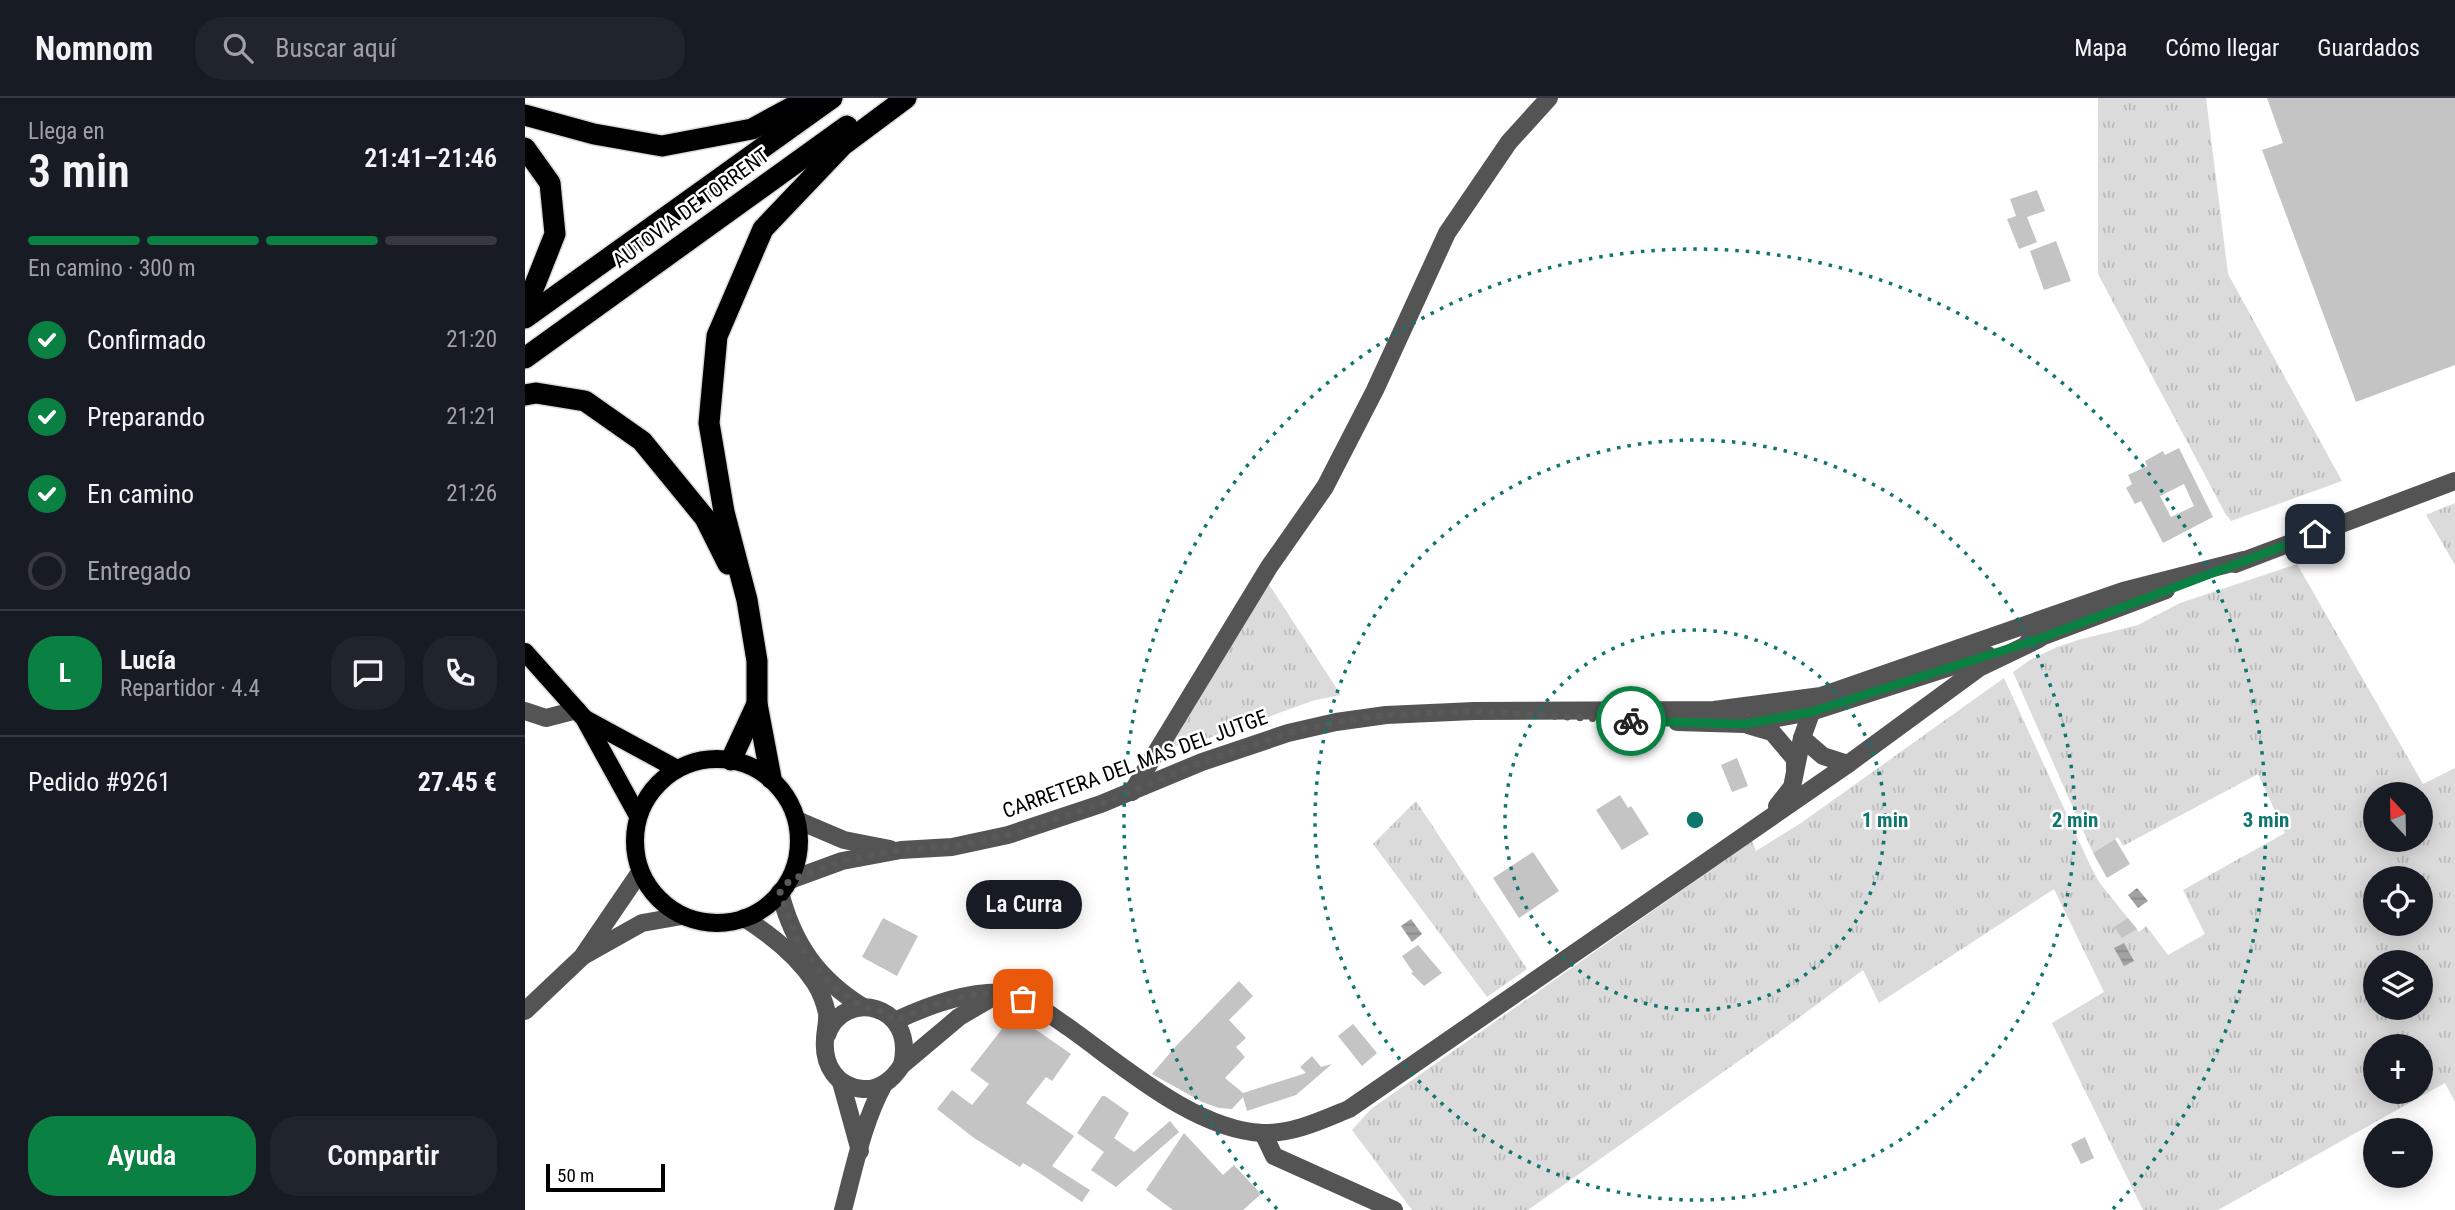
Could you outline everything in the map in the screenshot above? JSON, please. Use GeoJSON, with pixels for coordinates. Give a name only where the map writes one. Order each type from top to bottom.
{"type":"FeatureCollection","features":[{"type":"Feature","properties":{"kind":"highway"},"geometry":{"type":"LineString","coordinates":[[525,115],[594,134],[662,146],[752,129],[809,98]]}},
{"type":"Feature","properties":{"kind":"highway","name":"AUTOVIA DE TORRENT"},"geometry":{"type":"LineString","coordinates":[[525,318],[832,98]]}},
{"type":"Feature","properties":{"kind":"highway","name":"AUTOVIA DE TORRENT"},"geometry":{"type":"LineString","coordinates":[[525,358],[886,98]]}},
{"type":"Feature","properties":{"kind":"highway"},"geometry":{"type":"LineString","coordinates":[[771,778],[757,704],[757,661],[747,600],[724,512],[709,423],[717,336],[763,229],[843,145],[906,98]]}},
{"type":"Feature","properties":{"kind":"highway"},"geometry":{"type":"LineString","coordinates":[[525,148],[550,183],[555,234],[534,287],[525,295]]}},
{"type":"Feature","properties":{"kind":"highway"},"geometry":{"type":"LineString","coordinates":[[525,395],[536,393],[585,401],[642,441],[705,518],[747,600]]}},
{"type":"Feature","properties":{"kind":"highway"},"geometry":{"type":"LineString","coordinates":[[731,760],[757,704]]}},
{"type":"Feature","properties":{"kind":"main road"},"geometry":{"type":"LineString","coordinates":[[525,652],[580,714],[638,816]]}},
{"type":"Feature","properties":{"kind":"main road"},"geometry":{"type":"LineString","coordinates":[[580,714],[677,769]]}},
{"type":"Feature","properties":{"kind":"main road"},"geometry":{"type":"LineString","coordinates":[[702,760],[731,760],[747,764],[771,778],[785,794],[797,820],[799,852],[785,886],[768,906],[737,921],[711,923],[683,916],[656,897],[641,872],[634,844],[638,816],[655,787],[677,769],[702,760]]}},
{"type":"Feature","properties":{"kind":"street"},"geometry":{"type":"LineString","coordinates":[[1132,792],[1269,567],[1325,487],[1375,390],[1447,233],[1509,142],[1549,98]]}},
{"type":"Feature","properties":{"kind":"street"},"geometry":{"type":"LineString","coordinates":[[1509,712],[1630,721],[1744,724],[1811,712],[2244,560],[2455,481]]}},
{"type":"Feature","properties":{"kind":"street"},"geometry":{"type":"LineString","coordinates":[[1509,712],[1714,710],[1821,696],[2037,631]]}},
{"type":"Feature","properties":{"kind":"street"},"geometry":{"type":"LineString","coordinates":[[895,1021],[916,1011],[974,995],[1010,993],[1037,1006],[1184,1108],[1229,1126],[1263,1133],[1301,1128],[1349,1109],[1848,764],[1979,668],[2037,631]]}},
{"type":"Feature","properties":{"kind":"street"},"geometry":{"type":"LineString","coordinates":[[1758,826],[1792,787],[1802,737],[1811,712],[1821,696]]}},
{"type":"Feature","properties":{"kind":"street"},"geometry":{"type":"LineString","coordinates":[[525,711],[546,718],[580,714]]}},
{"type":"Feature","properties":{"kind":"street","name":"CARRETERA DEL MAS DEL JUTGE"},"geometry":{"type":"LineString","coordinates":[[785,886],[842,861],[901,850],[953,846],[1008,835],[1132,792],[1202,762],[1288,733],[1336,722],[1386,715],[1509,712]]}},
{"type":"Feature","properties":{"kind":"street"},"geometry":{"type":"LineString","coordinates":[[1744,724],[1772,733],[1795,759],[1795,772]]}},
{"type":"Feature","properties":{"kind":"street"},"geometry":{"type":"LineString","coordinates":[[1802,737],[1823,756],[1848,764]]}},
{"type":"Feature","properties":{"kind":"street","name":"CARRETERA DEL MAS DEL JUTGE"},"geometry":{"type":"LineString","coordinates":[[797,820],[844,840],[901,850]]}},
{"type":"Feature","properties":{"kind":"street"},"geometry":{"type":"LineString","coordinates":[[582,957],[641,872]]}},
{"type":"Feature","properties":{"kind":"street"},"geometry":{"type":"LineString","coordinates":[[785,886],[799,944],[833,987],[863,1007],[884,1012],[895,1021],[905,1043],[902,1065]]}},
{"type":"Feature","properties":{"kind":"street"},"geometry":{"type":"LineString","coordinates":[[528,1005],[582,957],[642,923],[683,916]]}},
{"type":"Feature","properties":{"kind":"street"},"geometry":{"type":"LineString","coordinates":[[744,918],[780,942],[815,984],[827,1015],[825,1060],[841,1082],[854,1088],[867,1089],[884,1084],[958,1017],[998,994]]}},
{"type":"Feature","properties":{"kind":"street"},"geometry":{"type":"LineString","coordinates":[[824,1042],[829,1028],[838,1017],[849,1010],[863,1007]]}},
{"type":"Feature","properties":{"kind":"street"},"geometry":{"type":"LineString","coordinates":[[841,1082],[860,1151]]}},
{"type":"Feature","properties":{"kind":"street"},"geometry":{"type":"LineString","coordinates":[[843,1210],[884,1084]]}},
{"type":"Feature","properties":{"kind":"street"},"geometry":{"type":"LineString","coordinates":[[1263,1133],[1275,1156],[1394,1210]]}},
{"type":"Feature","properties":{"kind":"green space"},"geometry":{"type":"Polygon","coordinates":[[[2098,98],[2206,98],[2228,274],[2342,481],[2231,521],[2225,513],[2098,274],[2098,98]]]}},
{"type":"Feature","properties":{"kind":"green space"},"geometry":{"type":"Polygon","coordinates":[[[2455,503],[2455,565],[2426,515],[2455,503]]]}},
{"type":"Feature","properties":{"kind":"green space"},"geometry":{"type":"Polygon","coordinates":[[[2297,564],[2422,782],[2363,782],[2363,852],[2433,852],[2433,782],[2427,782],[2455,768],[2455,1102],[2445,1083],[2433,1090],[2433,1034],[2363,1034],[2363,1104],[2407,1104],[2382,1118],[2363,1118],[2363,1129],[2218,1210],[2143,1210],[2052,1023],[2104,992],[2054,889],[1879,1003],[1863,970],[1528,1210],[1412,1210],[1352,1130],[1371,1109],[1752,841],[1756,851],[1801,823],[2004,678],[2099,882],[2139,932],[2146,926],[2168,955],[2205,934],[2183,890],[2285,833],[2258,774],[2123,846],[2118,837],[2093,853],[2013,672],[2057,647],[2138,625],[2180,603],[2297,564]]]}},
{"type":"Feature","properties":{"kind":"green space"},"geometry":{"type":"Polygon","coordinates":[[[1268,583],[1341,695],[1315,700],[1209,738],[1168,748],[1268,583]]]}},
{"type":"Feature","properties":{"kind":"green space"},"geometry":{"type":"Polygon","coordinates":[[[1416,801],[1527,969],[1487,997],[1373,844],[1416,801]]]}},
{"type":"Feature","properties":{"kind":"shaded area"},"geometry":{"type":"Polygon","coordinates":[[[2137,888],[2148,901],[2138,908],[2128,895],[2137,888]]]}},
{"type":"Feature","properties":{"kind":"shaded area"},"geometry":{"type":"Polygon","coordinates":[[[1411,919],[1422,934],[1412,942],[1401,926],[1411,919]]]}},
{"type":"Feature","properties":{"kind":"shaded area"},"geometry":{"type":"Polygon","coordinates":[[[2124,943],[2134,961],[2124,966],[2114,948],[2124,943]]]}},
{"type":"Feature","properties":{"kind":"building"},"geometry":{"type":"Polygon","coordinates":[[[2267,98],[2455,98],[2455,365],[2356,402],[2262,150],[2283,143],[2267,98]]]}},
{"type":"Feature","properties":{"kind":"building"},"geometry":{"type":"Polygon","coordinates":[[[2037,190],[2045,211],[2027,217],[2037,242],[2019,249],[2007,219],[2016,216],[2010,199],[2037,190]]]}},
{"type":"Feature","properties":{"kind":"building"},"geometry":{"type":"Polygon","coordinates":[[[2056,241],[2071,281],[2044,290],[2030,251],[2056,241]]]}},
{"type":"Feature","properties":{"kind":"building"},"geometry":{"type":"Polygon","coordinates":[[[2179,448],[2213,517],[2163,543],[2141,501],[2135,504],[2126,488],[2132,484],[2128,475],[2147,466],[2145,461],[2163,451],[2165,455],[2179,448]],[[2184,484],[2160,496],[2171,517],[2194,506],[2184,484]]]}},
{"type":"Feature","properties":{"kind":"building"},"geometry":{"type":"Polygon","coordinates":[[[1737,758],[1748,786],[1732,792],[1721,765],[1737,758]]]}},
{"type":"Feature","properties":{"kind":"building"},"geometry":{"type":"Polygon","coordinates":[[[1620,795],[1628,808],[1631,806],[1649,834],[1622,850],[1596,810],[1620,795]]]}},
{"type":"Feature","properties":{"kind":"building"},"geometry":{"type":"Polygon","coordinates":[[[2115,839],[2130,864],[2107,878],[2093,853],[2115,839]]]}},
{"type":"Feature","properties":{"kind":"building"},"geometry":{"type":"Polygon","coordinates":[[[1533,852],[1559,891],[1519,918],[1493,878],[1533,852]]]}},
{"type":"Feature","properties":{"kind":"building"},"geometry":{"type":"Polygon","coordinates":[[[883,918],[918,936],[897,976],[862,957],[883,918]]]}},
{"type":"Feature","properties":{"kind":"building"},"geometry":{"type":"Polygon","coordinates":[[[2128,918],[2137,929],[2122,938],[2114,927],[2128,918]]]}},
{"type":"Feature","properties":{"kind":"building"},"geometry":{"type":"Polygon","coordinates":[[[1418,945],[1442,973],[1424,986],[1411,973],[1413,972],[1402,956],[1418,945]]]}},
{"type":"Feature","properties":{"kind":"building"},"geometry":{"type":"Polygon","coordinates":[[[1239,981],[1253,996],[1229,1020],[1246,1038],[1236,1047],[1245,1057],[1225,1078],[1243,1093],[1306,1073],[1300,1067],[1312,1056],[1321,1067],[1332,1064],[1296,1095],[1247,1111],[1243,1097],[1232,1109],[1219,1108],[1202,1102],[1152,1074],[1239,981]]]}},
{"type":"Feature","properties":{"kind":"building"},"geometry":{"type":"Polygon","coordinates":[[[1006,1014],[1013,1018],[1015,1015],[1071,1054],[1052,1081],[1046,1077],[1026,1103],[1074,1136],[1052,1166],[1090,1190],[1082,1202],[1023,1163],[1020,1167],[974,1138],[937,1109],[952,1090],[972,1105],[989,1084],[970,1070],[1002,1029],[997,1025],[1006,1014]]]}},
{"type":"Feature","properties":{"kind":"building"},"geometry":{"type":"Polygon","coordinates":[[[1353,1024],[1377,1053],[1362,1066],[1338,1036],[1353,1024]]]}},
{"type":"Feature","properties":{"kind":"building"},"geometry":{"type":"Polygon","coordinates":[[[1102,1096],[1129,1113],[1114,1138],[1134,1152],[1170,1121],[1179,1132],[1116,1187],[1091,1170],[1104,1152],[1077,1133],[1102,1096]]]}},
{"type":"Feature","properties":{"kind":"building"},"geometry":{"type":"Polygon","coordinates":[[[1184,1133],[1223,1175],[1234,1165],[1261,1194],[1243,1210],[1173,1210],[1146,1190],[1184,1133]]]}},
{"type":"Feature","properties":{"kind":"building"},"geometry":{"type":"Polygon","coordinates":[[[2085,1137],[2094,1158],[2081,1164],[2071,1144],[2085,1137]]]}},
{"type":"Feature","properties":{"kind":"way so far"},"geometry":{"type":"LineString","coordinates":[[1023,999],[1010,993],[974,995],[916,1011],[895,1021],[884,1012],[863,1007],[833,987],[799,944],[780,892],[790,880],[842,861],[901,850],[953,846],[1008,835],[1149,786],[1202,762],[1288,733],[1336,722],[1386,715],[1474,711],[1631,721]]}},
{"type":"Feature","properties":{"kind":"place","name":"La Curra"},"geometry":{"type":"Point","coordinates":[1023,999]}},
{"type":"Feature","properties":{"kind":"route"},"geometry":{"type":"LineString","coordinates":[[1631,721],[1744,724],[1811,712],[2039,639],[2315,534]]}}]}
